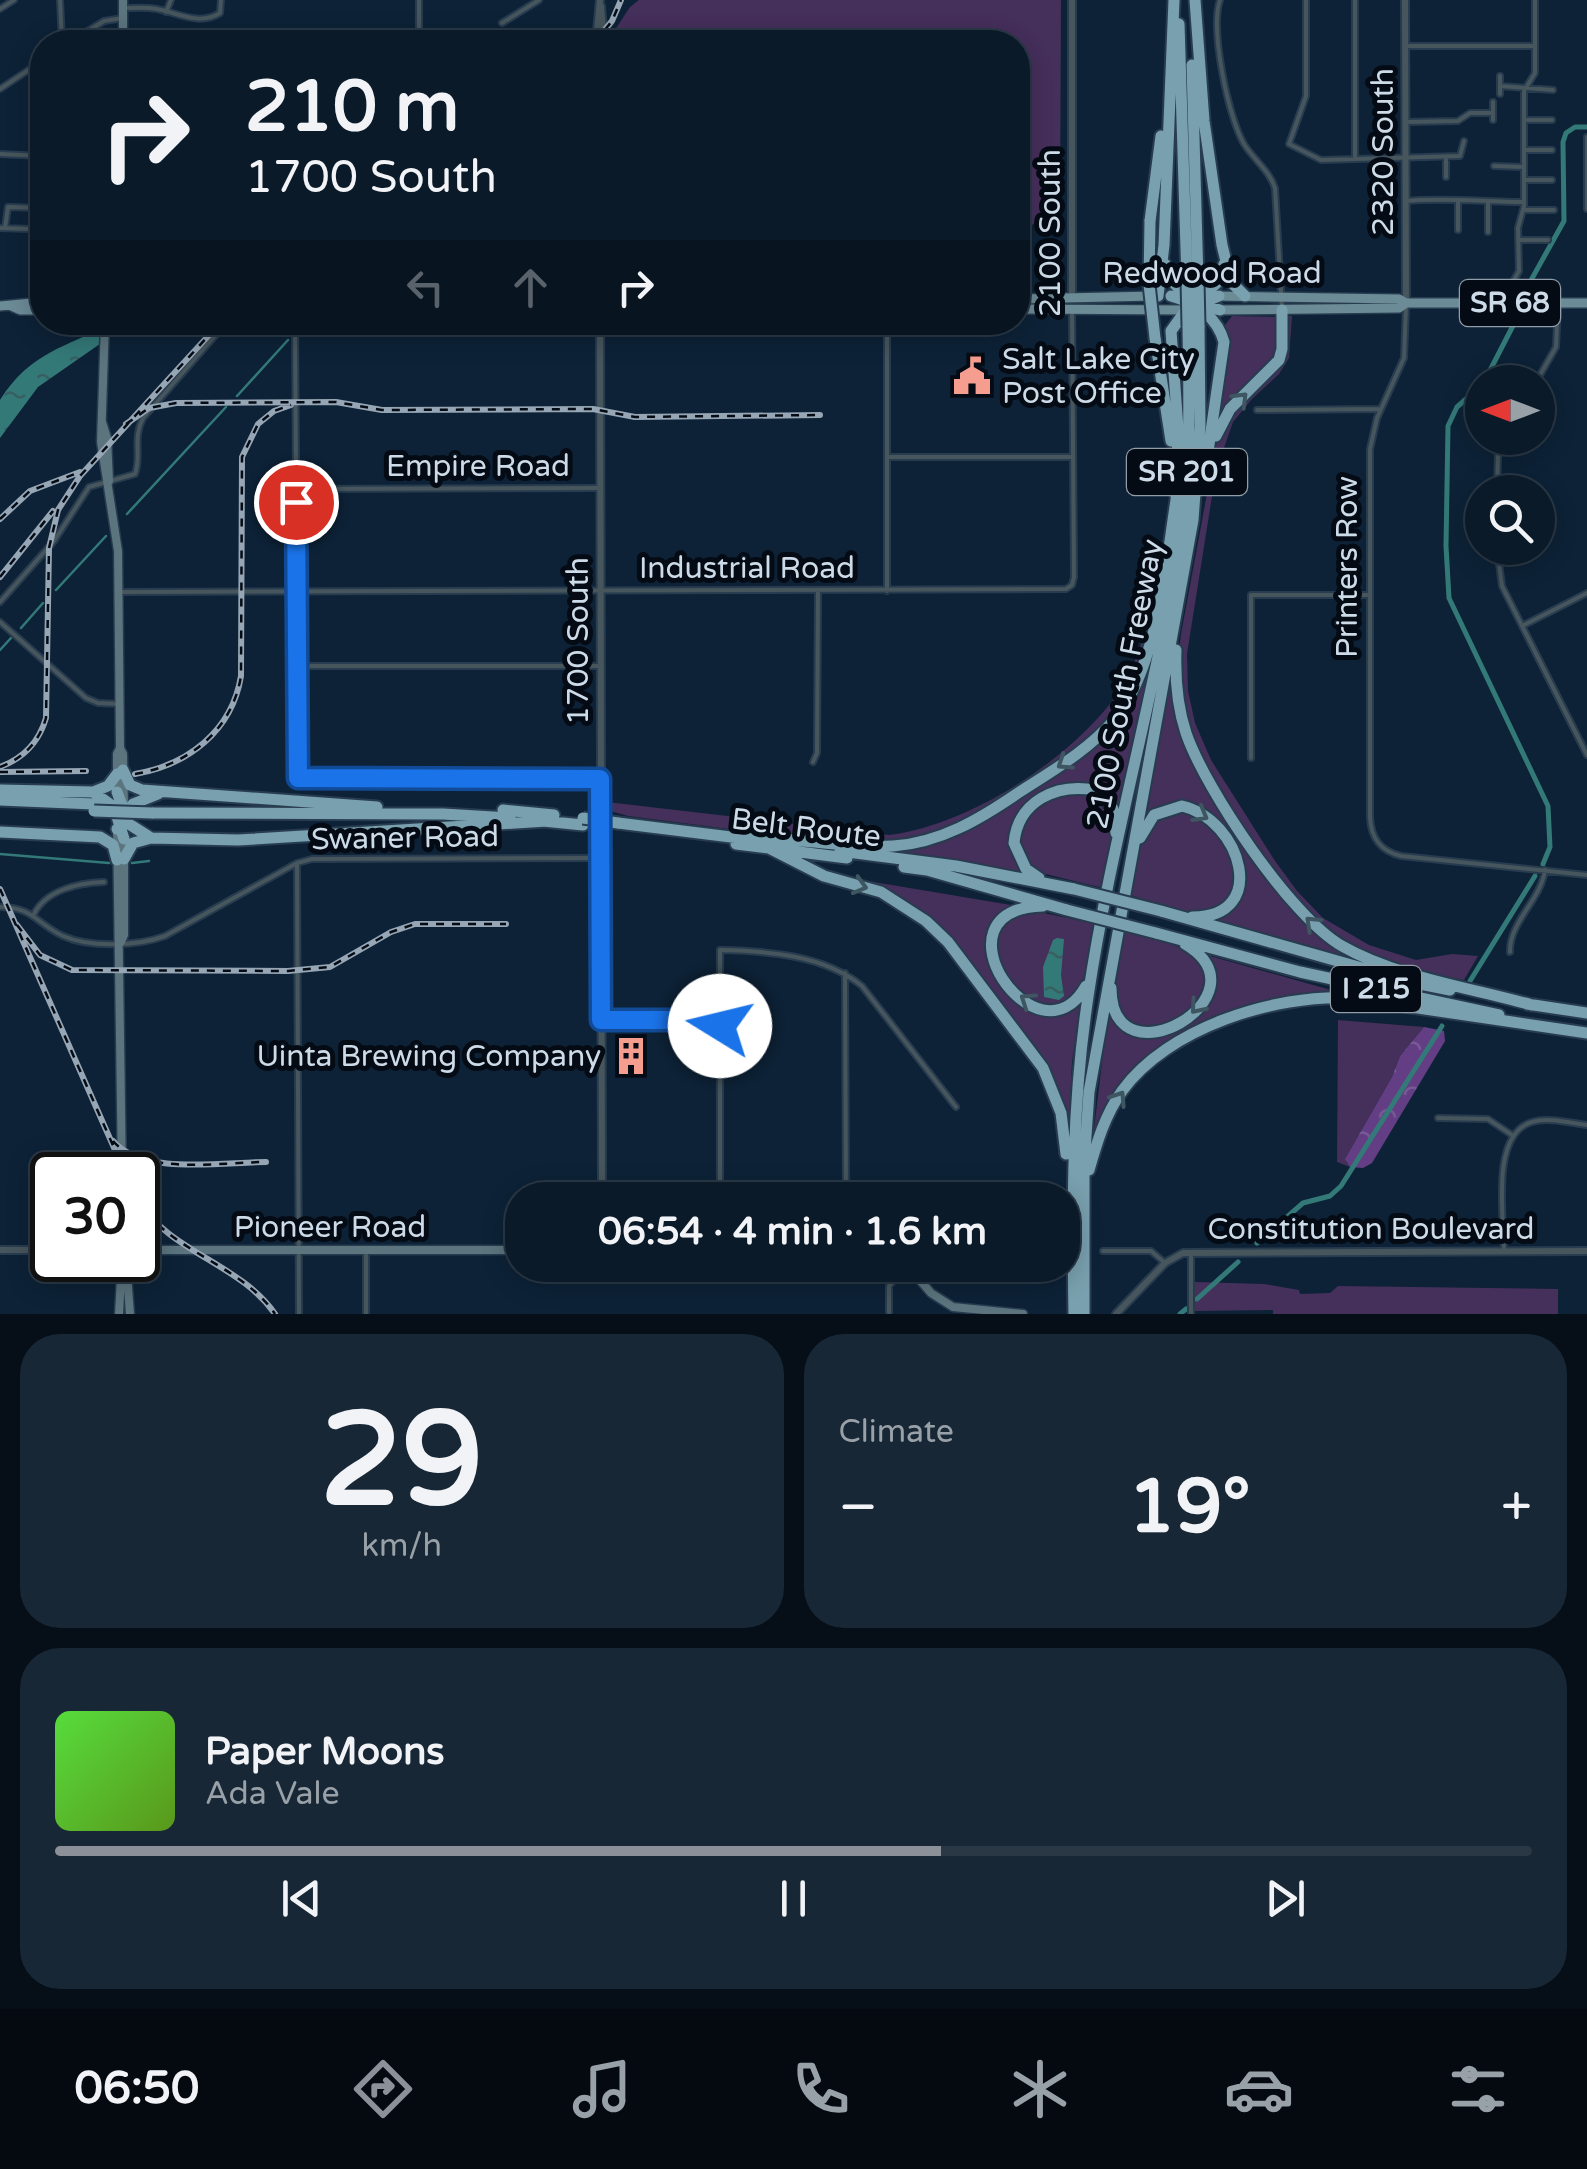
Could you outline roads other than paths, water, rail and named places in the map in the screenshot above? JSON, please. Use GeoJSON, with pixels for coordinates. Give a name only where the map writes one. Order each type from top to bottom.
{"type":"FeatureCollection","features":[{"type":"Feature","properties":{"kind":"highway"},"geometry":{"type":"LineString","coordinates":[[1176,0],[1164,245],[1167,301],[1220,303]]}},
{"type":"Feature","properties":{"kind":"highway","name":"2100 South Freeway"},"geometry":{"type":"LineString","coordinates":[[1176,0],[1193,280]]}},
{"type":"Feature","properties":{"kind":"highway"},"geometry":{"type":"LineString","coordinates":[[1192,0],[1222,245],[1231,282],[1246,296]]}},
{"type":"Feature","properties":{"kind":"highway","name":"2100 South Freeway"},"geometry":{"type":"LineString","coordinates":[[1084,1314],[1089,1092],[1182,592],[1200,439],[1193,280],[1192,0]]}},
{"type":"Feature","properties":{"kind":"highway"},"geometry":{"type":"LineString","coordinates":[[1161,584],[1172,466],[1149,284],[1150,221],[1170,82]]}},
{"type":"Feature","properties":{"kind":"highway"},"geometry":{"type":"LineString","coordinates":[[1164,245],[1168,275],[1219,328],[1224,345],[1210,454],[1188,554]]}},
{"type":"Feature","properties":{"kind":"highway"},"geometry":{"type":"LineString","coordinates":[[1170,356],[1171,329],[1222,276],[1222,245]]}},
{"type":"Feature","properties":{"kind":"highway"},"geometry":{"type":"LineString","coordinates":[[1210,454],[1230,410],[1279,360],[1281,303]]}},
{"type":"Feature","properties":{"kind":"highway"},"geometry":{"type":"LineString","coordinates":[[1148,309],[1162,321],[1178,429],[1166,617]]}},
{"type":"Feature","properties":{"kind":"highway","name":"2100 South Freeway"},"geometry":{"type":"LineString","coordinates":[[1073,1182],[1075,1108],[1093,963],[1166,617],[1187,479],[1194,326]]}},
{"type":"Feature","properties":{"kind":"highway"},"geometry":{"type":"LineString","coordinates":[[740,838],[894,846],[925,841],[978,820],[1083,750],[1114,720],[1134,689],[1145,662],[1176,500]]}},
{"type":"Feature","properties":{"kind":"highway"},"geometry":{"type":"LineString","coordinates":[[1182,592],[1176,685],[1186,732],[1206,776],[1294,906],[1319,931],[1366,958],[1532,1004]]}},
{"type":"Feature","properties":{"kind":"highway"},"geometry":{"type":"LineString","coordinates":[[93,802],[120,772],[135,788],[378,807]]}},
{"type":"Feature","properties":{"kind":"highway"},"geometry":{"type":"LineString","coordinates":[[1071,888],[1034,876],[1026,869],[1017,854],[1015,834],[1022,815],[1036,801],[1068,788],[1094,790],[1106,798],[1116,816],[1106,901]]}},
{"type":"Feature","properties":{"kind":"highway"},"geometry":{"type":"LineString","coordinates":[[0,790],[108,801],[132,828],[151,838]]}},
{"type":"Feature","properties":{"kind":"highway"},"geometry":{"type":"LineString","coordinates":[[90,836],[103,831],[145,797],[182,793]]}},
{"type":"Feature","properties":{"kind":"highway","name":"Belt Route"},"geometry":{"type":"LineString","coordinates":[[0,803],[93,802],[152,810],[444,814],[583,822]]}},
{"type":"Feature","properties":{"kind":"highway"},"geometry":{"type":"LineString","coordinates":[[1132,856],[1150,820],[1172,807],[1198,810],[1228,836],[1242,872],[1238,890],[1226,906],[1210,915],[1167,913]]}},
{"type":"Feature","properties":{"kind":"highway","name":"Belt Route"},"geometry":{"type":"LineString","coordinates":[[152,810],[486,809],[956,866],[1071,888],[1414,983],[1587,1013]]}},
{"type":"Feature","properties":{"kind":"highway"},"geometry":{"type":"LineString","coordinates":[[0,832],[90,836],[111,842],[120,860],[133,843],[151,838],[238,840],[547,821]]}},
{"type":"Feature","properties":{"kind":"highway","name":"Belt Route"},"geometry":{"type":"LineString","coordinates":[[618,826],[928,870],[1300,972],[1531,1022],[1587,1030]]}},
{"type":"Feature","properties":{"kind":"highway"},"geometry":{"type":"LineString","coordinates":[[771,848],[824,876],[881,892],[926,921],[948,942],[1043,1068],[1060,1112],[1067,1182]]}},
{"type":"Feature","properties":{"kind":"highway"},"geometry":{"type":"LineString","coordinates":[[1049,906],[1012,910],[997,926],[991,952],[1002,979],[1036,1010],[1062,1010],[1080,996],[1093,963]]}},
{"type":"Feature","properties":{"kind":"highway"},"geometry":{"type":"LineString","coordinates":[[1109,978],[1114,1010],[1126,1025],[1136,1030],[1166,1030],[1190,1017],[1206,999],[1210,976],[1202,956],[1162,934]]}},
{"type":"Feature","properties":{"kind":"highway"},"geometry":{"type":"LineString","coordinates":[[1084,1188],[1104,1123],[1122,1090],[1163,1052],[1244,1012],[1323,996],[1587,1030]]}},
{"type":"Feature","properties":{"kind":"highway","name":"2100 South Freeway"},"geometry":{"type":"LineString","coordinates":[[1073,1282],[1074,1314]]}},
{"type":"Feature","properties":{"kind":"main road","name":"Redwood Road"},"geometry":{"type":"LineString","coordinates":[[1220,303],[1246,296],[1281,303]]}},
{"type":"Feature","properties":{"kind":"main road","name":"Redwood Road"},"geometry":{"type":"LineString","coordinates":[[1030,301],[1148,309],[1167,301]]}},
{"type":"Feature","properties":{"kind":"main road","name":"Redwood Road"},"geometry":{"type":"LineString","coordinates":[[1030,308],[1167,301]]}},
{"type":"Feature","properties":{"kind":"main road","name":"Redwood Road"},"geometry":{"type":"LineString","coordinates":[[1220,303],[1399,308],[1406,303],[1587,303]]}},
{"type":"Feature","properties":{"kind":"main road"},"geometry":{"type":"LineString","coordinates":[[104,335],[102,422],[118,541],[120,592],[117,934],[122,1152]]}},
{"type":"Feature","properties":{"kind":"main road","name":"Pioneer Road"},"geometry":{"type":"LineString","coordinates":[[160,1250],[505,1250]]}},
{"type":"Feature","properties":{"kind":"main road"},"geometry":{"type":"LineString","coordinates":[[119,1314],[122,1282]]}},
{"type":"Feature","properties":{"kind":"main road"},"geometry":{"type":"LineString","coordinates":[[126,1282],[130,1314]]}},
{"type":"Feature","properties":{"kind":"main road"},"geometry":{"type":"LineString","coordinates":[[922,1282],[953,1307],[1023,1314]]}},
{"type":"Feature","properties":{"kind":"street"},"geometry":{"type":"LineString","coordinates":[[0,9],[14,0]]}},
{"type":"Feature","properties":{"kind":"street"},"geometry":{"type":"LineString","coordinates":[[60,0],[61,30]]}},
{"type":"Feature","properties":{"kind":"street"},"geometry":{"type":"LineString","coordinates":[[166,12],[171,0]]}},
{"type":"Feature","properties":{"kind":"street"},"geometry":{"type":"LineString","coordinates":[[89,30],[123,9],[166,12],[177,17],[219,16],[221,0]]}},
{"type":"Feature","properties":{"kind":"street"},"geometry":{"type":"LineString","coordinates":[[419,0],[419,30]]}},
{"type":"Feature","properties":{"kind":"street"},"geometry":{"type":"LineString","coordinates":[[502,23],[538,0]]}},
{"type":"Feature","properties":{"kind":"street"},"geometry":{"type":"LineString","coordinates":[[598,30],[600,0]]}},
{"type":"Feature","properties":{"kind":"street","name":"2100 South"},"geometry":{"type":"LineString","coordinates":[[1072,0],[1072,585]]}},
{"type":"Feature","properties":{"kind":"street"},"geometry":{"type":"LineString","coordinates":[[1220,0],[1216,36],[1236,127],[1246,148],[1276,188],[1281,303]]}},
{"type":"Feature","properties":{"kind":"street"},"geometry":{"type":"LineString","coordinates":[[1306,0],[1304,107],[1290,144],[1322,160],[1406,160],[1462,155],[1464,141]]}},
{"type":"Feature","properties":{"kind":"street"},"geometry":{"type":"LineString","coordinates":[[1354,0],[1355,160]]}},
{"type":"Feature","properties":{"kind":"street","name":"2320 South"},"geometry":{"type":"LineString","coordinates":[[1405,0],[1406,303]]}},
{"type":"Feature","properties":{"kind":"street"},"geometry":{"type":"LineString","coordinates":[[1510,303],[1524,202],[1526,88],[1535,73],[1535,0]]}},
{"type":"Feature","properties":{"kind":"street"},"geometry":{"type":"LineString","coordinates":[[599,21],[601,30]]}},
{"type":"Feature","properties":{"kind":"street"},"geometry":{"type":"LineString","coordinates":[[1405,46],[1534,46]]}},
{"type":"Feature","properties":{"kind":"street"},"geometry":{"type":"LineString","coordinates":[[0,89],[30,69]]}},
{"type":"Feature","properties":{"kind":"street"},"geometry":{"type":"LineString","coordinates":[[1500,76],[1500,94]]}},
{"type":"Feature","properties":{"kind":"street"},"geometry":{"type":"LineString","coordinates":[[1500,86],[1552,90]]}},
{"type":"Feature","properties":{"kind":"street"},"geometry":{"type":"LineString","coordinates":[[1492,102],[1492,120]]}},
{"type":"Feature","properties":{"kind":"street"},"geometry":{"type":"LineString","coordinates":[[1405,122],[1463,123],[1470,114],[1492,113]]}},
{"type":"Feature","properties":{"kind":"street"},"geometry":{"type":"LineString","coordinates":[[1524,120],[1552,120]]}},
{"type":"Feature","properties":{"kind":"street"},"geometry":{"type":"LineString","coordinates":[[1587,137],[1587,208]]}},
{"type":"Feature","properties":{"kind":"street"},"geometry":{"type":"LineString","coordinates":[[1524,150],[1552,150]]}},
{"type":"Feature","properties":{"kind":"street"},"geometry":{"type":"LineString","coordinates":[[0,154],[30,155]]}},
{"type":"Feature","properties":{"kind":"street"},"geometry":{"type":"LineString","coordinates":[[1446,157],[1446,177]]}},
{"type":"Feature","properties":{"kind":"street"},"geometry":{"type":"LineString","coordinates":[[1494,166],[1524,166]]}},
{"type":"Feature","properties":{"kind":"street"},"geometry":{"type":"LineString","coordinates":[[1524,180],[1552,180]]}},
{"type":"Feature","properties":{"kind":"street"},"geometry":{"type":"LineString","coordinates":[[1406,201],[1439,198],[1458,202],[1524,202]]}},
{"type":"Feature","properties":{"kind":"street"},"geometry":{"type":"LineString","coordinates":[[1458,202],[1458,230]]}},
{"type":"Feature","properties":{"kind":"street"},"geometry":{"type":"LineString","coordinates":[[1488,202],[1488,232]]}},
{"type":"Feature","properties":{"kind":"street"},"geometry":{"type":"LineString","coordinates":[[30,207],[7,208],[2,228],[30,228]]}},
{"type":"Feature","properties":{"kind":"street"},"geometry":{"type":"LineString","coordinates":[[1523,210],[1554,210]]}},
{"type":"Feature","properties":{"kind":"street"},"geometry":{"type":"LineString","coordinates":[[1518,240],[1548,240]]}},
{"type":"Feature","properties":{"kind":"street","name":"Printers Row"},"geometry":{"type":"LineString","coordinates":[[1406,303],[1404,358],[1380,410],[1370,444],[1373,837],[1383,848],[1401,856],[1545,870]]}},
{"type":"Feature","properties":{"kind":"street"},"geometry":{"type":"LineString","coordinates":[[1546,365],[1556,347],[1558,303]]}},
{"type":"Feature","properties":{"kind":"street"},"geometry":{"type":"LineString","coordinates":[[0,602],[54,542],[88,486],[130,477],[136,472],[140,421],[216,335]]}},
{"type":"Feature","properties":{"kind":"street"},"geometry":{"type":"LineString","coordinates":[[295,335],[298,778],[600,779]]}},
{"type":"Feature","properties":{"kind":"street","name":"1700 South"},"geometry":{"type":"LineString","coordinates":[[600,335],[602,1182]]}},
{"type":"Feature","properties":{"kind":"street"},"geometry":{"type":"LineString","coordinates":[[886,335],[887,591]]}},
{"type":"Feature","properties":{"kind":"street"},"geometry":{"type":"LineString","coordinates":[[1256,410],[1380,410]]}},
{"type":"Feature","properties":{"kind":"street"},"geometry":{"type":"LineString","coordinates":[[887,457],[1073,456]]}},
{"type":"Feature","properties":{"kind":"street","name":"Empire Road"},"geometry":{"type":"LineString","coordinates":[[296,489],[600,488]]}},
{"type":"Feature","properties":{"kind":"street"},"geometry":{"type":"LineString","coordinates":[[1499,565],[1502,586],[1587,755]]}},
{"type":"Feature","properties":{"kind":"street","name":"Industrial Road"},"geometry":{"type":"LineString","coordinates":[[120,592],[1058,590],[1072,585]]}},
{"type":"Feature","properties":{"kind":"street"},"geometry":{"type":"LineString","coordinates":[[813,762],[817,753],[818,591]]}},
{"type":"Feature","properties":{"kind":"street"},"geometry":{"type":"LineString","coordinates":[[1522,625],[1587,593]]}},
{"type":"Feature","properties":{"kind":"street"},"geometry":{"type":"LineString","coordinates":[[1251,758],[1251,595],[1370,595]]}},
{"type":"Feature","properties":{"kind":"street"},"geometry":{"type":"LineString","coordinates":[[0,622],[86,698],[98,704],[120,704]]}},
{"type":"Feature","properties":{"kind":"street"},"geometry":{"type":"LineString","coordinates":[[296,666],[600,666]]}},
{"type":"Feature","properties":{"kind":"street","name":"Swaner Road"},"geometry":{"type":"LineString","coordinates":[[0,906],[34,914],[55,932],[75,940],[146,942],[165,936],[297,863],[318,858],[600,858]]}},
{"type":"Feature","properties":{"kind":"street"},"geometry":{"type":"LineString","coordinates":[[297,863],[298,1314]]}},
{"type":"Feature","properties":{"kind":"street"},"geometry":{"type":"LineString","coordinates":[[1510,952],[1512,936],[1542,888],[1545,870],[1587,874]]}},
{"type":"Feature","properties":{"kind":"street"},"geometry":{"type":"LineString","coordinates":[[34,914],[44,899],[66,888],[104,882]]}},
{"type":"Feature","properties":{"kind":"street"},"geometry":{"type":"LineString","coordinates":[[720,1182],[720,950],[766,953],[821,963],[845,972],[862,986],[956,1108]]}},
{"type":"Feature","properties":{"kind":"street"},"geometry":{"type":"LineString","coordinates":[[845,972],[846,1182]]}},
{"type":"Feature","properties":{"kind":"street"},"geometry":{"type":"LineString","coordinates":[[601,1020],[720,1020]]}},
{"type":"Feature","properties":{"kind":"street"},"geometry":{"type":"LineString","coordinates":[[1438,1118],[1488,1119],[1512,1135]]}},
{"type":"Feature","properties":{"kind":"street"},"geometry":{"type":"LineString","coordinates":[[1504,1252],[1504,1157],[1512,1135],[1534,1121],[1587,1125]]}},
{"type":"Feature","properties":{"kind":"street"},"geometry":{"type":"LineString","coordinates":[[0,1250],[30,1250]]}},
{"type":"Feature","properties":{"kind":"street"},"geometry":{"type":"LineString","coordinates":[[366,1250],[366,1314]]}},
{"type":"Feature","properties":{"kind":"street"},"geometry":{"type":"LineString","coordinates":[[1103,1251],[1151,1251],[1165,1263],[1116,1314]]}},
{"type":"Feature","properties":{"kind":"street"},"geometry":{"type":"LineString","coordinates":[[1191,1252],[1191,1314]]}},
{"type":"Feature","properties":{"kind":"street","name":"Constitution Boulevard"},"geometry":{"type":"LineString","coordinates":[[1165,1263],[1178,1254],[1191,1252],[1587,1252]]}},
{"type":"Feature","properties":{"kind":"street"},"geometry":{"type":"LineString","coordinates":[[889,1312],[892,1282]]}},
{"type":"Feature","properties":{"kind":"water"},"geometry":{"type":"Polygon","coordinates":[[[86,335],[113,335],[38,387],[0,438],[0,400],[24,371],[50,352],[86,335]]]}},
{"type":"Feature","properties":{"kind":"water"},"geometry":{"type":"Polygon","coordinates":[[[1057,938],[1064,939],[1064,996],[1059,1000],[1044,997],[1043,967],[1057,938]]]}},
{"type":"Feature","properties":{"kind":"waterway"},"geometry":{"type":"LineString","coordinates":[[1525,291],[1564,221],[1566,133],[1575,127],[1587,127]]}},
{"type":"Feature","properties":{"kind":"waterway"},"geometry":{"type":"LineString","coordinates":[[1493,365],[1519,314]]}},
{"type":"Feature","properties":{"kind":"waterway"},"geometry":{"type":"LineString","coordinates":[[237,396],[288,340]]}},
{"type":"Feature","properties":{"kind":"waterway"},"geometry":{"type":"LineString","coordinates":[[1465,400],[1448,426],[1449,598],[1548,806],[1550,847],[1543,864]]}},
{"type":"Feature","properties":{"kind":"waterway"},"geometry":{"type":"LineString","coordinates":[[127,514],[226,407]]}},
{"type":"Feature","properties":{"kind":"waterway"},"geometry":{"type":"LineString","coordinates":[[56,590],[106,536]]}},
{"type":"Feature","properties":{"kind":"waterway"},"geometry":{"type":"LineString","coordinates":[[21,628],[43,603]]}},
{"type":"Feature","properties":{"kind":"waterway"},"geometry":{"type":"LineString","coordinates":[[0,650],[11,638]]}},
{"type":"Feature","properties":{"kind":"waterway"},"geometry":{"type":"LineString","coordinates":[[0,854],[109,863]]}},
{"type":"Feature","properties":{"kind":"waterway"},"geometry":{"type":"LineString","coordinates":[[132,863],[149,861]]}},
{"type":"Feature","properties":{"kind":"waterway"},"geometry":{"type":"LineString","coordinates":[[1470,981],[1535,876]]}},
{"type":"Feature","properties":{"kind":"waterway"},"geometry":{"type":"LineString","coordinates":[[1257,1243],[1303,1203],[1330,1196],[1341,1186],[1442,1026]]}},
{"type":"Feature","properties":{"kind":"waterway"},"geometry":{"type":"LineString","coordinates":[[1197,1299],[1238,1262]]}},
{"type":"Feature","properties":{"kind":"waterway"},"geometry":{"type":"LineString","coordinates":[[1180,1314],[1186,1309]]}},
{"type":"Feature","properties":{"kind":"railway"},"geometry":{"type":"LineString","coordinates":[[605,30],[621,0]]}},
{"type":"Feature","properties":{"kind":"railway"},"geometry":{"type":"LineString","coordinates":[[0,767],[29,748],[46,718],[49,548],[58,510],[80,476],[209,335]]}},
{"type":"Feature","properties":{"kind":"railway"},"geometry":{"type":"LineString","coordinates":[[126,424],[149,408],[176,403],[336,402],[382,410],[593,409],[635,417],[820,415]]}},
{"type":"Feature","properties":{"kind":"railway"},"geometry":{"type":"LineString","coordinates":[[135,774],[189,754],[217,729],[236,696],[241,676],[242,457],[258,424],[274,411],[291,405]]}},
{"type":"Feature","properties":{"kind":"railway"},"geometry":{"type":"LineString","coordinates":[[0,519],[30,491],[80,472]]}},
{"type":"Feature","properties":{"kind":"railway"},"geometry":{"type":"LineString","coordinates":[[0,577],[53,511]]}},
{"type":"Feature","properties":{"kind":"railway"},"geometry":{"type":"LineString","coordinates":[[0,772],[86,771]]}},
{"type":"Feature","properties":{"kind":"railway"},"geometry":{"type":"LineString","coordinates":[[0,889],[116,1152]]}},
{"type":"Feature","properties":{"kind":"railway"},"geometry":{"type":"LineString","coordinates":[[17,925],[40,955],[72,970],[288,971],[330,967],[391,932],[415,924],[506,924]]}},
{"type":"Feature","properties":{"kind":"railway"},"geometry":{"type":"LineString","coordinates":[[113,1141],[126,1152],[163,1163],[266,1162]]}},
{"type":"Feature","properties":{"kind":"railway"},"geometry":{"type":"LineString","coordinates":[[160,1226],[244,1282],[275,1314]]}},
{"type":"Feature","properties":{"kind":"place","name":"Salt Lake City Post Office"},"geometry":{"type":"Point","coordinates":[972,376]}},
{"type":"Feature","properties":{"kind":"place","name":"Uinta Brewing Company"},"geometry":{"type":"Point","coordinates":[631,1056]}}]}
